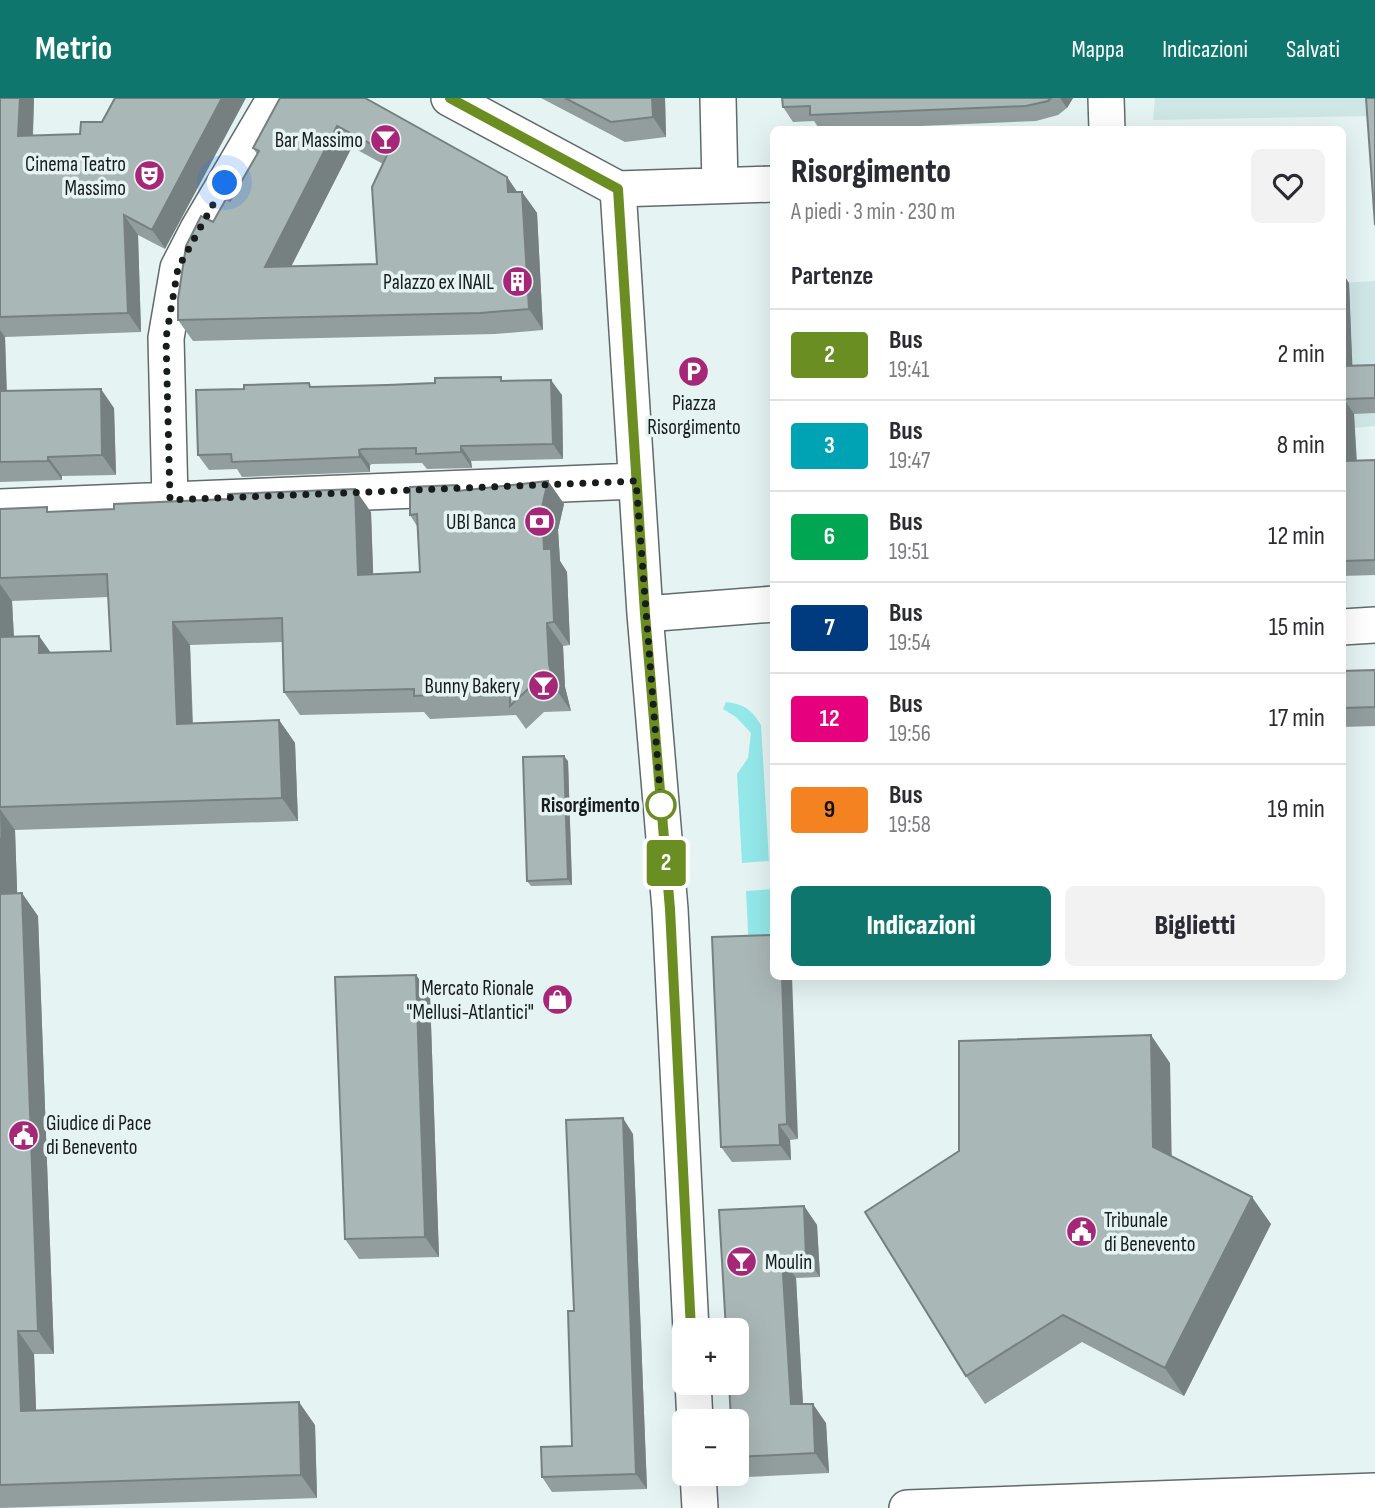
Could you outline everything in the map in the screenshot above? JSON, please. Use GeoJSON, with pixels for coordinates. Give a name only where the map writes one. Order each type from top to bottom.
{"type":"FeatureCollection","features":[{"type":"Feature","properties":{"kind":"street"},"geometry":{"type":"LineString","coordinates":[[170,500],[166,338],[178,268],[275,98]]}},
{"type":"Feature","properties":{"kind":"street"},"geometry":{"type":"LineString","coordinates":[[449,98],[618,189],[770,184]]}},
{"type":"Feature","properties":{"kind":"street"},"geometry":{"type":"LineString","coordinates":[[718,98],[720,185]]}},
{"type":"Feature","properties":{"kind":"street"},"geometry":{"type":"LineString","coordinates":[[1106,98],[1107,126]]}},
{"type":"Feature","properties":{"kind":"street"},"geometry":{"type":"LineString","coordinates":[[618,189],[645,614],[670,909],[690,1318]]}},
{"type":"Feature","properties":{"kind":"street"},"geometry":{"type":"LineString","coordinates":[[0,507],[636,481]]}},
{"type":"Feature","properties":{"kind":"street"},"geometry":{"type":"LineString","coordinates":[[645,614],[770,604]]}},
{"type":"Feature","properties":{"kind":"street"},"geometry":{"type":"LineString","coordinates":[[1346,627],[1375,625]]}},
{"type":"Feature","properties":{"kind":"street"},"geometry":{"type":"LineString","coordinates":[[699,1486],[700,1508]]}},
{"type":"Feature","properties":{"kind":"street"},"geometry":{"type":"LineString","coordinates":[[907,1508],[1355,1497]]}},
{"type":"Feature","properties":{"kind":"shaded area"},"geometry":{"type":"Polygon","coordinates":[[[1155,98],[1375,98],[1375,239],[1370,116],[1153,120],[1155,98]]]}},
{"type":"Feature","properties":{"kind":"shaded area"},"geometry":{"type":"Polygon","coordinates":[[[1375,281],[1375,426],[1355,428],[1358,489],[1346,490],[1346,283],[1375,281]]]}},
{"type":"Feature","properties":{"kind":"shaded area"},"geometry":{"type":"Polygon","coordinates":[[[726,702],[747,708],[761,725],[769,861],[742,863],[737,774],[748,758],[751,733],[736,717],[723,709],[726,702]]]}},
{"type":"Feature","properties":{"kind":"shaded area"},"geometry":{"type":"Polygon","coordinates":[[[770,889],[770,950],[749,951],[746,891],[770,889]]]}},
{"type":"Feature","properties":{"kind":"building"},"geometry":{"type":"Polygon","coordinates":[[[0,98],[20,98],[18,136],[80,134],[81,122],[102,122],[115,98],[222,98],[152,230],[124,215],[128,313],[0,317],[0,98]]]}},
{"type":"Feature","properties":{"kind":"building"},"geometry":{"type":"Polygon","coordinates":[[[280,98],[365,98],[507,177],[508,192],[522,192],[529,309],[480,313],[178,320],[178,299],[186,246],[201,216],[213,222],[226,199],[230,201],[259,151],[253,148],[280,98]],[[337,126],[265,267],[377,264],[372,187],[388,153],[337,126]]]}},
{"type":"Feature","properties":{"kind":"building"},"geometry":{"type":"Polygon","coordinates":[[[565,98],[652,98],[653,117],[611,122],[565,98]]]}},
{"type":"Feature","properties":{"kind":"building"},"geometry":{"type":"Polygon","coordinates":[[[782,98],[1051,98],[1026,106],[810,115],[810,106],[783,107],[782,98]]]}},
{"type":"Feature","properties":{"kind":"building"},"geometry":{"type":"Polygon","coordinates":[[[1366,98],[1375,98],[1375,225],[1366,98]]]}},
{"type":"Feature","properties":{"kind":"building"},"geometry":{"type":"Polygon","coordinates":[[[1375,365],[1375,398],[1346,399],[1346,366],[1375,365]]]}},
{"type":"Feature","properties":{"kind":"building"},"geometry":{"type":"Polygon","coordinates":[[[501,377],[501,381],[551,380],[553,444],[461,446],[461,452],[416,454],[416,448],[362,449],[359,450],[360,457],[232,462],[231,454],[198,455],[196,390],[309,383],[310,387],[435,383],[435,378],[501,377]]]}},
{"type":"Feature","properties":{"kind":"building"},"geometry":{"type":"Polygon","coordinates":[[[101,389],[102,455],[48,457],[48,461],[0,462],[0,391],[101,389]]]}},
{"type":"Feature","properties":{"kind":"building"},"geometry":{"type":"Polygon","coordinates":[[[1346,440],[1347,461],[1375,460],[1375,560],[1346,561],[1346,440]]]}},
{"type":"Feature","properties":{"kind":"building"},"geometry":{"type":"Polygon","coordinates":[[[548,481],[542,507],[544,549],[551,549],[554,622],[547,623],[549,664],[555,688],[528,689],[510,706],[510,691],[414,696],[414,689],[284,692],[282,618],[173,622],[177,724],[279,720],[282,798],[0,807],[0,637],[39,636],[39,653],[111,651],[107,574],[0,578],[0,509],[47,507],[47,512],[114,509],[114,504],[228,499],[228,494],[355,489],[358,575],[420,572],[417,514],[410,515],[410,487],[457,485],[458,491],[548,481]]]}},
{"type":"Feature","properties":{"kind":"building"},"geometry":{"type":"Polygon","coordinates":[[[1375,670],[1375,707],[1346,708],[1346,671],[1375,670]]]}},
{"type":"Feature","properties":{"kind":"building"},"geometry":{"type":"Polygon","coordinates":[[[564,756],[568,879],[527,881],[523,757],[564,756]]]}},
{"type":"Feature","properties":{"kind":"building"},"geometry":{"type":"Polygon","coordinates":[[[0,837],[2,894],[22,893],[38,1331],[18,1331],[21,1411],[299,1402],[301,1475],[0,1485],[0,837]]]}},
{"type":"Feature","properties":{"kind":"building"},"geometry":{"type":"Polygon","coordinates":[[[770,935],[770,980],[782,980],[787,1124],[779,1125],[780,1145],[721,1147],[712,937],[770,935]]]}},
{"type":"Feature","properties":{"kind":"building"},"geometry":{"type":"Polygon","coordinates":[[[416,975],[425,1237],[345,1239],[335,977],[416,975]]]}},
{"type":"Feature","properties":{"kind":"building","name":"Tribunale di Benevento"},"geometry":{"type":"Polygon","coordinates":[[[1151,1035],[1153,1147],[1252,1197],[1165,1368],[1063,1315],[966,1376],[865,1212],[959,1151],[959,1041],[1151,1035]]]}},
{"type":"Feature","properties":{"kind":"building"},"geometry":{"type":"Polygon","coordinates":[[[623,1118],[636,1474],[542,1477],[541,1447],[572,1446],[568,1311],[574,1311],[566,1120],[623,1118]]]}},
{"type":"Feature","properties":{"kind":"building"},"geometry":{"type":"Polygon","coordinates":[[[804,1206],[806,1257],[782,1258],[791,1404],[813,1404],[815,1453],[749,1456],[749,1409],[730,1409],[730,1395],[749,1395],[749,1318],[725,1318],[719,1210],[804,1206]]]}},
{"type":"Feature","properties":{"kind":"bus line","name":"2"},"geometry":{"type":"LineString","coordinates":[[450,98],[618,189],[645,614],[670,909],[690,1318]]}},
{"type":"Feature","properties":{"kind":"place","name":"Bar Massimo"},"geometry":{"type":"Point","coordinates":[386,140]}},
{"type":"Feature","properties":{"kind":"place","name":"Cinema Teatro Massimo"},"geometry":{"type":"Point","coordinates":[149,176]}},
{"type":"Feature","properties":{"kind":"place","name":"Palazzo ex INAIL"},"geometry":{"type":"Point","coordinates":[517,282]}},
{"type":"Feature","properties":{"kind":"place","name":"Piazza Risorgimento"},"geometry":{"type":"Point","coordinates":[694,371]}},
{"type":"Feature","properties":{"kind":"place","name":"UBI Banca"},"geometry":{"type":"Point","coordinates":[539,522]}},
{"type":"Feature","properties":{"kind":"place","name":"Bunny Bakery"},"geometry":{"type":"Point","coordinates":[543,686]}},
{"type":"Feature","properties":{"kind":"place","name":"Risorgimento"},"geometry":{"type":"Point","coordinates":[661,805]}},
{"type":"Feature","properties":{"kind":"place","name":"Mercato Rionale \"Mellusi-Atlantici\""},"geometry":{"type":"Point","coordinates":[557,1000]}},
{"type":"Feature","properties":{"kind":"place","name":"Giudice di Pace di Benevento"},"geometry":{"type":"Point","coordinates":[23,1135]}},
{"type":"Feature","properties":{"kind":"place","name":"Tribunale di Benevento"},"geometry":{"type":"Point","coordinates":[1081,1232]}},
{"type":"Feature","properties":{"kind":"place","name":"Moulin"},"geometry":{"type":"Point","coordinates":[742,1262]}},
{"type":"Feature","properties":{"kind":"route"},"geometry":{"type":"LineString","coordinates":[[225,183],[178,268],[166,338],[170,500],[636,481],[661,805]]}}]}
